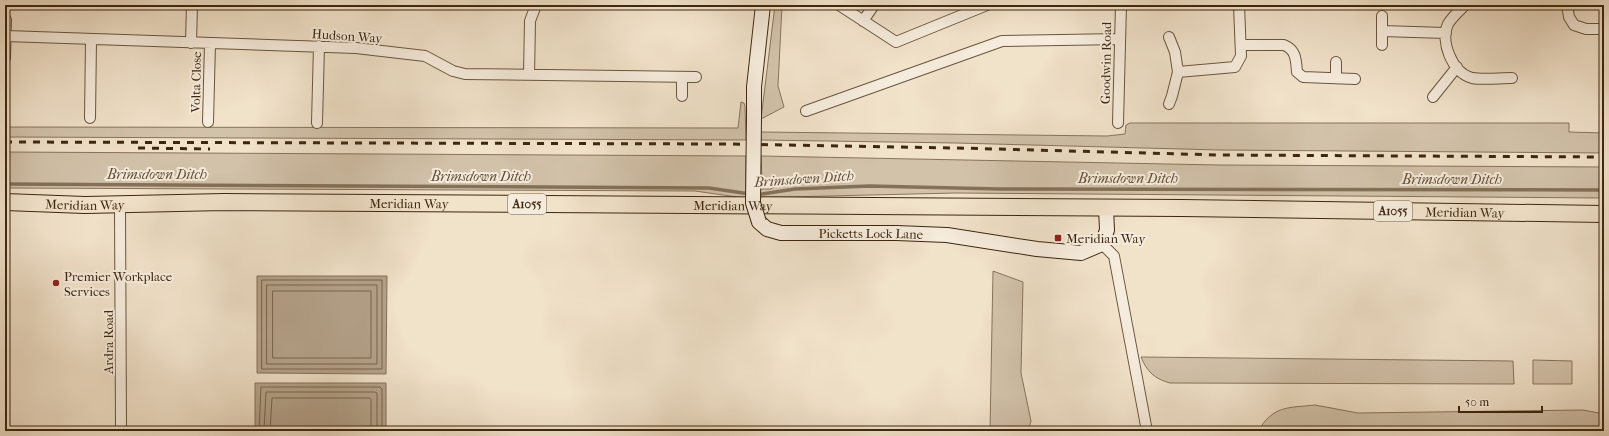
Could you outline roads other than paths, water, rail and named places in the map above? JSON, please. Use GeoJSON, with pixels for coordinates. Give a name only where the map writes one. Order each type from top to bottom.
{"type":"FeatureCollection","features":[{"type":"Feature","properties":{"kind":"main road","name":"Meridian Way"},"geometry":{"type":"LineString","coordinates":[[5,202],[120,205],[224,202],[1106,208],[1604,214]]}},
{"type":"Feature","properties":{"kind":"street"},"geometry":{"type":"LineString","coordinates":[[191,43],[192,5]]}},
{"type":"Feature","properties":{"kind":"street"},"geometry":{"type":"LineString","coordinates":[[529,75],[530,21],[536,5]]}},
{"type":"Feature","properties":{"kind":"street","name":"Picketts Lock Lane"},"geometry":{"type":"LineString","coordinates":[[763,5],[754,86],[753,203],[759,222],[767,229],[781,233],[896,233],[947,235],[1037,249],[1081,253],[1102,244]]}},
{"type":"Feature","properties":{"kind":"street"},"geometry":{"type":"LineString","coordinates":[[863,21],[874,5]]}},
{"type":"Feature","properties":{"kind":"street"},"geometry":{"type":"LineString","coordinates":[[845,7],[863,21],[896,42],[987,5]]}},
{"type":"Feature","properties":{"kind":"street","name":"Goodwin Road"},"geometry":{"type":"LineString","coordinates":[[1118,123],[1121,5]]}},
{"type":"Feature","properties":{"kind":"street"},"geometry":{"type":"LineString","coordinates":[[1178,72],[1235,67],[1241,56],[1239,5]]}},
{"type":"Feature","properties":{"kind":"street"},"geometry":{"type":"LineString","coordinates":[[1464,5],[1449,22],[1446,33],[1449,57],[1457,67],[1473,78],[1512,78]]}},
{"type":"Feature","properties":{"kind":"street"},"geometry":{"type":"LineString","coordinates":[[1567,5],[1569,17],[1574,25],[1586,29],[1604,29]]}},
{"type":"Feature","properties":{"kind":"street"},"geometry":{"type":"LineString","coordinates":[[1382,16],[1382,45]]}},
{"type":"Feature","properties":{"kind":"street"},"geometry":{"type":"LineString","coordinates":[[5,58],[6,20]]}},
{"type":"Feature","properties":{"kind":"street"},"geometry":{"type":"LineString","coordinates":[[1382,31],[1446,33]]}},
{"type":"Feature","properties":{"kind":"street","name":"Hudson Way"},"geometry":{"type":"LineString","coordinates":[[6,36],[356,48],[425,56],[458,74],[696,77]]}},
{"type":"Feature","properties":{"kind":"street"},"geometry":{"type":"LineString","coordinates":[[1169,104],[1178,72],[1175,52],[1170,37]]}},
{"type":"Feature","properties":{"kind":"street"},"geometry":{"type":"LineString","coordinates":[[806,111],[1002,41],[1120,38]]}},
{"type":"Feature","properties":{"kind":"street"},"geometry":{"type":"LineString","coordinates":[[90,118],[91,40]]}},
{"type":"Feature","properties":{"kind":"street","name":"Volta Close"},"geometry":{"type":"LineString","coordinates":[[208,122],[210,43]]}},
{"type":"Feature","properties":{"kind":"street"},"geometry":{"type":"LineString","coordinates":[[1241,45],[1284,45],[1293,50],[1297,72],[1299,75],[1355,79]]}},
{"type":"Feature","properties":{"kind":"street"},"geometry":{"type":"LineString","coordinates":[[317,123],[319,46]]}},
{"type":"Feature","properties":{"kind":"street"},"geometry":{"type":"LineString","coordinates":[[1336,62],[1336,78]]}},
{"type":"Feature","properties":{"kind":"street"},"geometry":{"type":"LineString","coordinates":[[1433,97],[1457,67]]}},
{"type":"Feature","properties":{"kind":"street"},"geometry":{"type":"LineString","coordinates":[[682,77],[682,96]]}},
{"type":"Feature","properties":{"kind":"street","name":"Ardra Road"},"geometry":{"type":"LineString","coordinates":[[120,205],[121,431]]}},
{"type":"Feature","properties":{"kind":"street"},"geometry":{"type":"LineString","coordinates":[[1106,208],[1107,230],[1102,244],[1114,256],[1147,431]]}},
{"type":"Feature","properties":{"kind":"water"},"geometry":{"type":"Polygon","coordinates":[[[257,276],[387,276],[386,374],[257,373],[257,276]]]}},
{"type":"Feature","properties":{"kind":"water"},"geometry":{"type":"Polygon","coordinates":[[[255,383],[386,383],[386,431],[255,431],[255,383]]]}},
{"type":"Feature","properties":{"kind":"waterway","name":"Brimsdown Ditch"},"geometry":{"type":"LineString","coordinates":[[5,184],[709,188],[750,194]]}},
{"type":"Feature","properties":{"kind":"waterway","name":"Brimsdown Ditch"},"geometry":{"type":"LineString","coordinates":[[756,195],[795,189],[869,186],[1000,189],[1604,190]]}},
{"type":"Feature","properties":{"kind":"railway"},"geometry":{"type":"LineString","coordinates":[[5,142],[728,144],[1220,155],[1604,157]]}},
{"type":"Feature","properties":{"kind":"railway"},"geometry":{"type":"LineString","coordinates":[[138,148],[210,149]]}},
{"type":"Feature","properties":{"kind":"place","name":"Meridian Way"},"geometry":{"type":"Point","coordinates":[1058,238]}},
{"type":"Feature","properties":{"kind":"place","name":"Premier Workplace Services"},"geometry":{"type":"Point","coordinates":[56,283]}}]}
